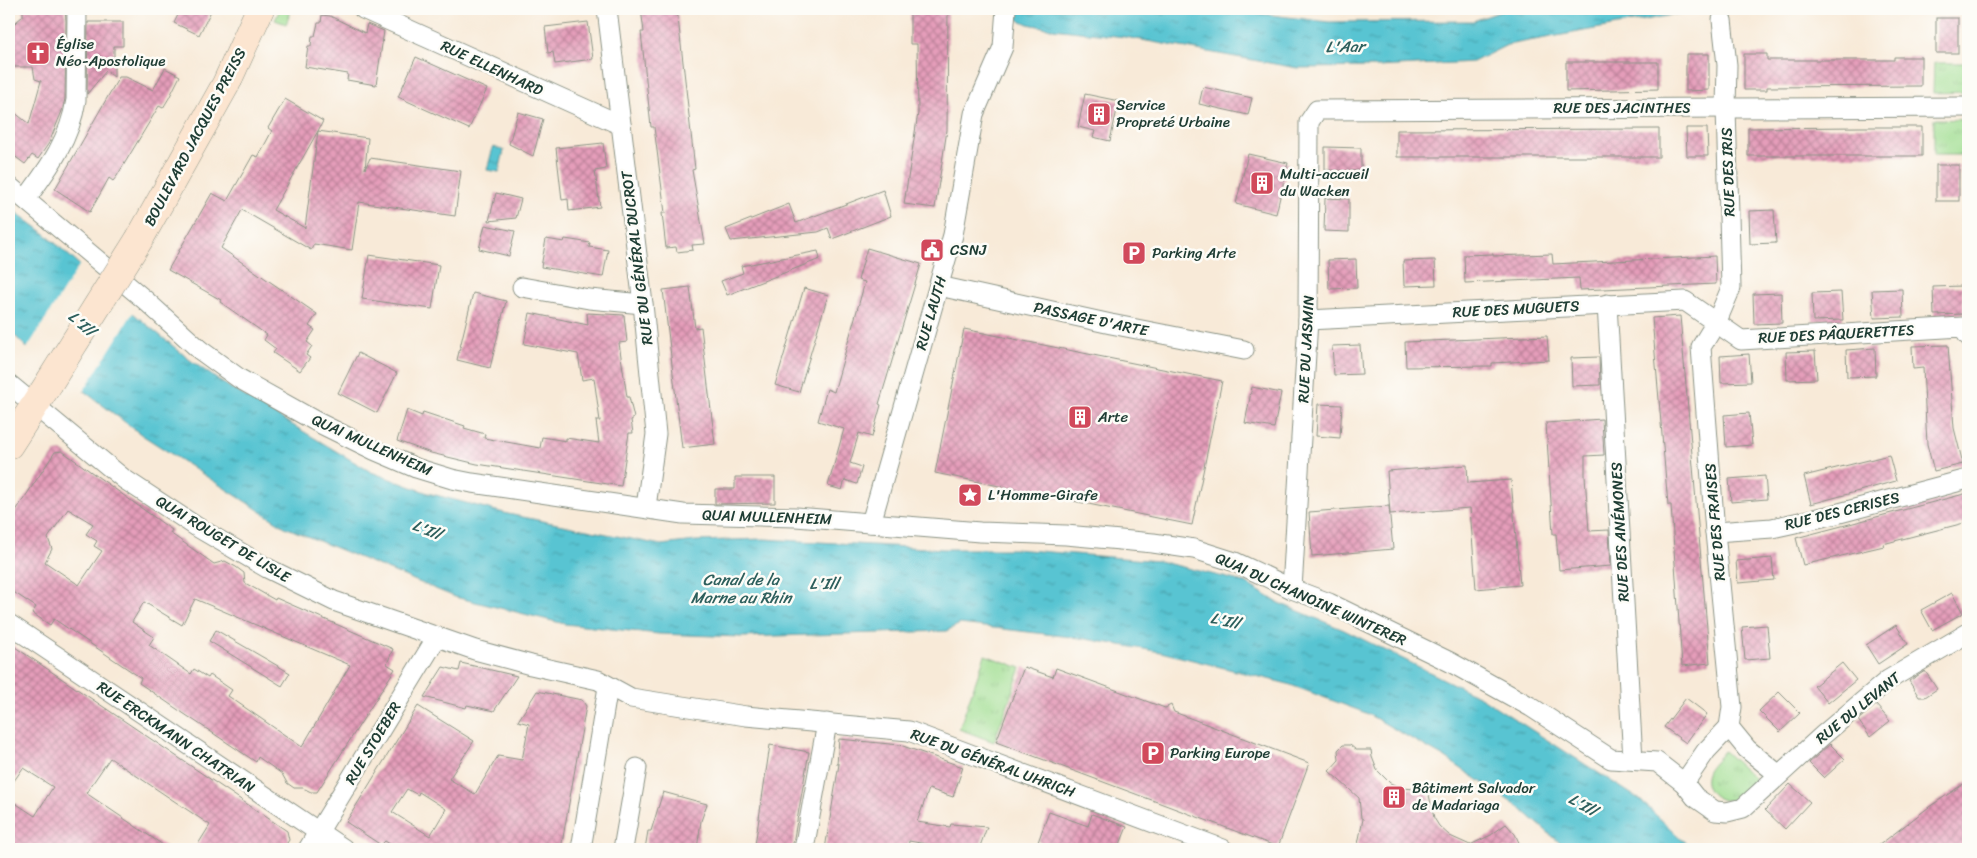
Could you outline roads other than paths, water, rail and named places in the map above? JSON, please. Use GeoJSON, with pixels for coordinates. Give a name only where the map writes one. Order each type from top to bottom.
{"type":"FeatureCollection","features":[{"type":"Feature","properties":{"kind":"main road","name":"BOULEVARD JACQUES PREISS"},"geometry":{"type":"LineString","coordinates":[[9,445],[140,238],[226,84],[260,9]]}},
{"type":"Feature","properties":{"kind":"street"},"geometry":{"type":"LineString","coordinates":[[26,199],[65,141],[74,114],[76,100],[77,9]]}},
{"type":"Feature","properties":{"kind":"street","name":"RUE ELLENHARD"},"geometry":{"type":"LineString","coordinates":[[363,9],[621,125]]}},
{"type":"Feature","properties":{"kind":"street","name":"RUE DU GÉNÉRAL DUCROT"},"geometry":{"type":"LineString","coordinates":[[607,9],[644,304],[656,434],[646,507]]}},
{"type":"Feature","properties":{"kind":"street","name":"RUE LAUTH"},"geometry":{"type":"LineString","coordinates":[[871,523],[953,235],[974,114],[1003,47],[1006,12]]}},
{"type":"Feature","properties":{"kind":"street","name":"RUE DES IRIS"},"geometry":{"type":"LineString","coordinates":[[1717,321],[1731,288],[1726,107],[1727,65],[1722,20]]}},
{"type":"Feature","properties":{"kind":"street","name":"RUE DES JACINTHES"},"geometry":{"type":"LineString","coordinates":[[1317,110],[1968,107]]}},
{"type":"Feature","properties":{"kind":"street","name":"RUE DU JASMIN"},"geometry":{"type":"LineString","coordinates":[[1292,589],[1308,320],[1309,122],[1317,110]]}},
{"type":"Feature","properties":{"kind":"street","name":"QUAI MULLENHEIM"},"geometry":{"type":"LineString","coordinates":[[9,186],[200,350],[240,379],[317,422],[416,468],[452,479],[697,515],[796,517],[871,523]]}},
{"type":"Feature","properties":{"kind":"street","name":"PASSAGE D'ARTE"},"geometry":{"type":"LineString","coordinates":[[939,286],[1110,324],[1244,350]]}},
{"type":"Feature","properties":{"kind":"street"},"geometry":{"type":"LineString","coordinates":[[522,287],[589,299],[644,304]]}},
{"type":"Feature","properties":{"kind":"street","name":"RUE DES MUGUETS"},"geometry":{"type":"LineString","coordinates":[[1308,320],[1686,301],[1717,321]]}},
{"type":"Feature","properties":{"kind":"street","name":"RUE DES ANÉMONES"},"geometry":{"type":"LineString","coordinates":[[1607,304],[1633,760]]}},
{"type":"Feature","properties":{"kind":"street","name":"RUE DES PÂQUERETTES"},"geometry":{"type":"LineString","coordinates":[[1717,321],[1741,340],[1965,332]]}},
{"type":"Feature","properties":{"kind":"street","name":"RUE DES FRAISES"},"geometry":{"type":"LineString","coordinates":[[1717,321],[1700,347],[1732,707],[1729,727]]}},
{"type":"Feature","properties":{"kind":"street","name":"QUAI ROUGET DE LISLE"},"geometry":{"type":"LineString","coordinates":[[9,384],[124,478],[197,527],[267,568],[334,601],[437,637],[531,665],[598,680],[608,687]]}},
{"type":"Feature","properties":{"kind":"street","name":"RUE DES CERISES"},"geometry":{"type":"LineString","coordinates":[[1715,532],[1772,528],[1824,517],[1968,479]]}},
{"type":"Feature","properties":{"kind":"street","name":"QUAI DU CHANOINE WINTERER"},"geometry":{"type":"LineString","coordinates":[[871,523],[1153,543],[1194,549],[1235,562],[1292,589],[1329,603],[1450,662],[1531,707],[1611,759],[1657,762],[1684,783]]}},
{"type":"Feature","properties":{"kind":"street","name":"RUE ERCKMANN CHATRIAN"},"geometry":{"type":"LineString","coordinates":[[9,624],[344,849]]}},
{"type":"Feature","properties":{"kind":"street","name":"RUE DU LEVANT"},"geometry":{"type":"LineString","coordinates":[[1684,783],[1695,797],[1716,810],[1728,812],[1743,808],[1888,680],[1968,633]]}},
{"type":"Feature","properties":{"kind":"street","name":"RUE STOEBER"},"geometry":{"type":"LineString","coordinates":[[308,849],[437,637]]}},
{"type":"Feature","properties":{"kind":"street"},"geometry":{"type":"LineString","coordinates":[[581,849],[608,687]]}},
{"type":"Feature","properties":{"kind":"street","name":"RUE DU GÉNÉRAL UHRICH"},"geometry":{"type":"LineString","coordinates":[[608,687],[631,698],[746,716],[890,728],[923,735],[1222,849]]}},
{"type":"Feature","properties":{"kind":"street"},"geometry":{"type":"LineString","coordinates":[[804,849],[827,723]]}},
{"type":"Feature","properties":{"kind":"street"},"geometry":{"type":"LineString","coordinates":[[1684,783],[1706,751],[1729,727],[1747,749],[1779,775]]}},
{"type":"Feature","properties":{"kind":"street"},"geometry":{"type":"LineString","coordinates":[[623,849],[638,768]]}},
{"type":"Feature","properties":{"kind":"water","name":"L'Aar"},"geometry":{"type":"Polygon","coordinates":[[[995,9],[1222,9],[1329,22],[1473,21],[1508,9],[1705,9],[1507,45],[1473,62],[1378,67],[1297,68],[1125,37],[1053,29],[1028,24],[995,9]]]}},
{"type":"Feature","properties":{"kind":"water"},"geometry":{"type":"Polygon","coordinates":[[[493,147],[504,150],[499,172],[487,170],[493,147]]]}},
{"type":"Feature","properties":{"kind":"water","name":"Canal de la Marne au Rhin"},"geometry":{"type":"Polygon","coordinates":[[[9,207],[44,233],[134,314],[190,360],[221,382],[371,472],[428,493],[508,514],[661,545],[696,541],[764,539],[944,549],[1014,549],[1158,561],[1244,582],[1277,602],[1344,630],[1482,698],[1639,799],[1692,849],[1567,849],[1520,808],[1444,757],[1366,713],[1288,684],[1161,652],[1080,638],[960,624],[946,631],[742,637],[659,634],[565,624],[455,597],[285,527],[142,435],[27,348],[9,330],[9,207]]]}},
{"type":"Feature","properties":{"kind":"place","name":"Église Néo-Apostolique"},"geometry":{"type":"Point","coordinates":[38,53]}},
{"type":"Feature","properties":{"kind":"place","name":"Service Propreté Urbaine"},"geometry":{"type":"Point","coordinates":[1099,114]}},
{"type":"Feature","properties":{"kind":"place","name":"Multi-accueil du Wacken"},"geometry":{"type":"Point","coordinates":[1262,183]}},
{"type":"Feature","properties":{"kind":"place","name":"CSNJ"},"geometry":{"type":"Point","coordinates":[932,250]}},
{"type":"Feature","properties":{"kind":"place","name":"Parking Arte"},"geometry":{"type":"Point","coordinates":[1134,253]}},
{"type":"Feature","properties":{"kind":"place","name":"Arte"},"geometry":{"type":"Point","coordinates":[1080,417]}},
{"type":"Feature","properties":{"kind":"place","name":"L'Homme-Girafe"},"geometry":{"type":"Point","coordinates":[970,495]}},
{"type":"Feature","properties":{"kind":"place","name":"Parking Europe"},"geometry":{"type":"Point","coordinates":[1153,753]}},
{"type":"Feature","properties":{"kind":"place","name":"Bâtiment Salvador de Madariaga"},"geometry":{"type":"Point","coordinates":[1394,797]}},
{"type":"Feature","properties":{"kind":"water label","name":"L'Ill"},"geometry":{"type":"Point","coordinates":[82,323]}},
{"type":"Feature","properties":{"kind":"water label","name":"L'Ill"},"geometry":{"type":"Point","coordinates":[427,529]}},
{"type":"Feature","properties":{"kind":"water label","name":"L'Ill"},"geometry":{"type":"Point","coordinates":[824,583]}},
{"type":"Feature","properties":{"kind":"water label","name":"L'Ill"},"geometry":{"type":"Point","coordinates":[1225,620]}},
{"type":"Feature","properties":{"kind":"water label","name":"L'Ill"},"geometry":{"type":"Point","coordinates":[1583,804]}}]}
